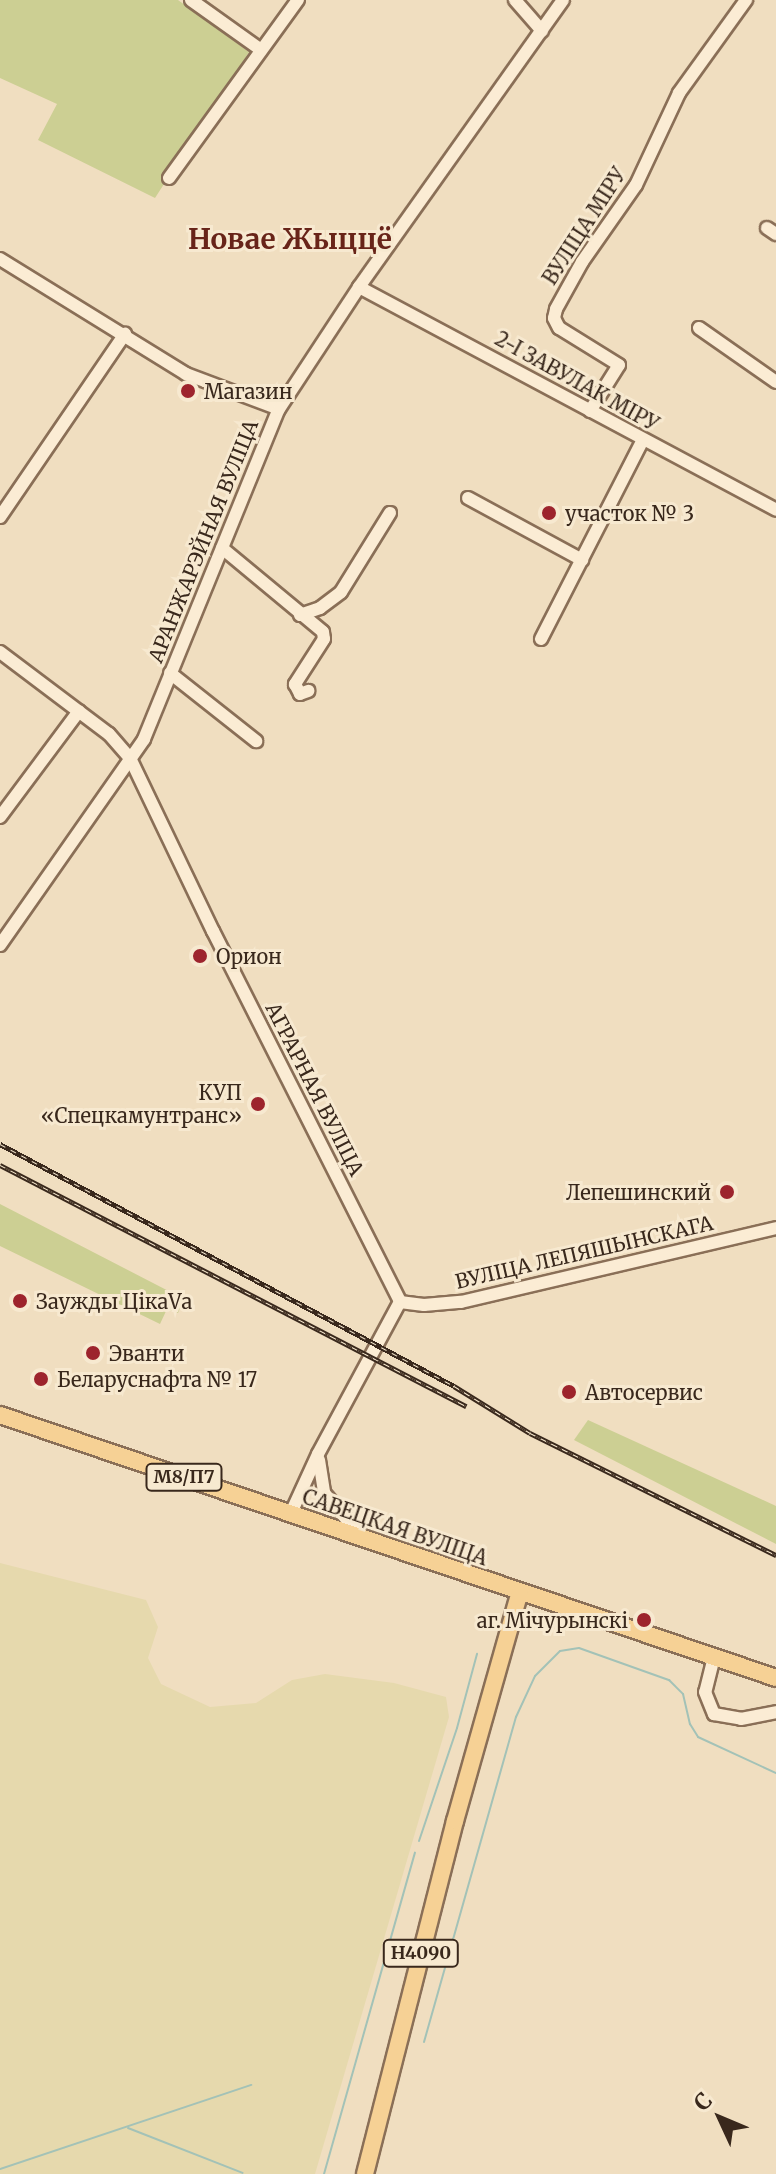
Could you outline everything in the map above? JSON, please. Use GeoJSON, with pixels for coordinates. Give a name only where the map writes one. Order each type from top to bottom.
{"type":"FeatureCollection","features":[{"type":"Feature","properties":{"kind":"main road","name":"САВЕЦКАЯ ВУЛІЦА"},"geometry":{"type":"LineString","coordinates":[[0,1415],[776,1678]]}},
{"type":"Feature","properties":{"kind":"main road","name":"Н4090"},"geometry":{"type":"LineString","coordinates":[[365,2174],[455,1821],[520,1592]]}},
{"type":"Feature","properties":{"kind":"street"},"geometry":{"type":"LineString","coordinates":[[191,0],[261,50]]}},
{"type":"Feature","properties":{"kind":"street"},"geometry":{"type":"LineString","coordinates":[[169,178],[298,0]]}},
{"type":"Feature","properties":{"kind":"street"},"geometry":{"type":"LineString","coordinates":[[515,0],[542,31]]}},
{"type":"Feature","properties":{"kind":"street","name":"АРАНЖАРЭЙНАЯ ВУЛІЦА"},"geometry":{"type":"LineString","coordinates":[[0,945],[149,727],[279,409],[359,287],[563,0]]}},
{"type":"Feature","properties":{"kind":"street","name":"ВУЛІЦА МІРУ"},"geometry":{"type":"LineString","coordinates":[[590,411],[619,365],[559,328],[554,318],[556,309],[582,262],[636,185],[679,93],[746,0]]}},
{"type":"Feature","properties":{"kind":"street"},"geometry":{"type":"LineString","coordinates":[[0,259],[186,374],[279,409]]}},
{"type":"Feature","properties":{"kind":"street","name":"2-І ЗАВУЛАК МІРУ"},"geometry":{"type":"LineString","coordinates":[[359,287],[772,508]]}},
{"type":"Feature","properties":{"kind":"street"},"geometry":{"type":"LineString","coordinates":[[699,328],[776,382]]}},
{"type":"Feature","properties":{"kind":"street"},"geometry":{"type":"LineString","coordinates":[[0,517],[125,334]]}},
{"type":"Feature","properties":{"kind":"street"},"geometry":{"type":"LineString","coordinates":[[541,639],[643,440]]}},
{"type":"Feature","properties":{"kind":"street"},"geometry":{"type":"LineString","coordinates":[[772,508],[776,494]]}},
{"type":"Feature","properties":{"kind":"street"},"geometry":{"type":"LineString","coordinates":[[468,498],[582,560]]}},
{"type":"Feature","properties":{"kind":"street"},"geometry":{"type":"LineString","coordinates":[[300,615],[320,608],[341,592],[390,513]]}},
{"type":"Feature","properties":{"kind":"street"},"geometry":{"type":"LineString","coordinates":[[222,548],[323,632],[324,639],[295,684],[300,694],[308,691]]}},
{"type":"Feature","properties":{"kind":"street","name":"АГРАРНАЯ ВУЛІЦА"},"geometry":{"type":"LineString","coordinates":[[0,652],[115,740],[130,758],[206,918],[400,1302]]}},
{"type":"Feature","properties":{"kind":"street"},"geometry":{"type":"LineString","coordinates":[[170,673],[256,741]]}},
{"type":"Feature","properties":{"kind":"street"},"geometry":{"type":"LineString","coordinates":[[0,817],[79,711]]}},
{"type":"Feature","properties":{"kind":"street","name":"ВУЛІЦА ЛЕПЯШЫНСКАГА"},"geometry":{"type":"LineString","coordinates":[[400,1302],[424,1305],[461,1302],[776,1228]]}},
{"type":"Feature","properties":{"kind":"street"},"geometry":{"type":"LineString","coordinates":[[291,1513],[318,1454],[400,1302]]}},
{"type":"Feature","properties":{"kind":"street"},"geometry":{"type":"LineString","coordinates":[[318,1454],[324,1493],[362,1537]]}},
{"type":"Feature","properties":{"kind":"street"},"geometry":{"type":"LineString","coordinates":[[714,1657],[705,1692],[714,1714],[728,1720],[776,1712]]}},
{"type":"Feature","properties":{"kind":"shaded area"},"geometry":{"type":"Polygon","coordinates":[[[0,1563],[146,1600],[158,1627],[148,1658],[161,1684],[210,1707],[256,1703],[292,1680],[325,1674],[394,1683],[446,1697],[449,1717],[315,2174],[0,2174],[0,1563]]]}},
{"type":"Feature","properties":{"kind":"green space"},"geometry":{"type":"Polygon","coordinates":[[[0,0],[178,0],[249,52],[155,198],[38,140],[57,104],[0,78],[0,0]]]}},
{"type":"Feature","properties":{"kind":"green space"},"geometry":{"type":"Polygon","coordinates":[[[0,1204],[184,1299],[178,1313],[167,1309],[160,1324],[0,1246],[0,1204]]]}},
{"type":"Feature","properties":{"kind":"green space"},"geometry":{"type":"Polygon","coordinates":[[[588,1420],[776,1506],[776,1544],[574,1440],[588,1420]]]}},
{"type":"Feature","properties":{"kind":"waterway"},"geometry":{"type":"LineString","coordinates":[[424,2042],[516,1717],[535,1676],[560,1651],[579,1648],[669,1680],[683,1694],[690,1724],[698,1737],[776,1773]]}},
{"type":"Feature","properties":{"kind":"waterway"},"geometry":{"type":"LineString","coordinates":[[419,1841],[457,1728],[477,1654]]}},
{"type":"Feature","properties":{"kind":"waterway"},"geometry":{"type":"LineString","coordinates":[[324,2174],[415,1853]]}},
{"type":"Feature","properties":{"kind":"waterway"},"geometry":{"type":"LineString","coordinates":[[0,2169],[251,2085]]}},
{"type":"Feature","properties":{"kind":"waterway"},"geometry":{"type":"LineString","coordinates":[[128,2128],[243,2173]]}},
{"type":"Feature","properties":{"kind":"railway"},"geometry":{"type":"LineString","coordinates":[[0,1144],[454,1386],[530,1433],[776,1555]]}},
{"type":"Feature","properties":{"kind":"railway"},"geometry":{"type":"LineString","coordinates":[[0,1165],[466,1406]]}},
{"type":"Feature","properties":{"kind":"place","name":"Магазин"},"geometry":{"type":"Point","coordinates":[188,391]}},
{"type":"Feature","properties":{"kind":"place","name":"участок № 3"},"geometry":{"type":"Point","coordinates":[549,513]}},
{"type":"Feature","properties":{"kind":"place","name":"Орион"},"geometry":{"type":"Point","coordinates":[200,956]}},
{"type":"Feature","properties":{"kind":"place","name":"КУП «Спецкамунтранс»"},"geometry":{"type":"Point","coordinates":[258,1104]}},
{"type":"Feature","properties":{"kind":"place","name":"Лепешинский"},"geometry":{"type":"Point","coordinates":[727,1192]}},
{"type":"Feature","properties":{"kind":"place","name":"Заужды ЦікаVа"},"geometry":{"type":"Point","coordinates":[20,1301]}},
{"type":"Feature","properties":{"kind":"place","name":"Эванти"},"geometry":{"type":"Point","coordinates":[93,1353]}},
{"type":"Feature","properties":{"kind":"place","name":"Беларуснафта № 17"},"geometry":{"type":"Point","coordinates":[41,1379]}},
{"type":"Feature","properties":{"kind":"place","name":"Автосервис"},"geometry":{"type":"Point","coordinates":[569,1392]}},
{"type":"Feature","properties":{"kind":"place","name":"аг. Мічурынскі"},"geometry":{"type":"Point","coordinates":[644,1620]}},
{"type":"Feature","properties":{"kind":"district","name":"Новае Жыццё"},"geometry":{"type":"Point","coordinates":[290,239]}}]}
